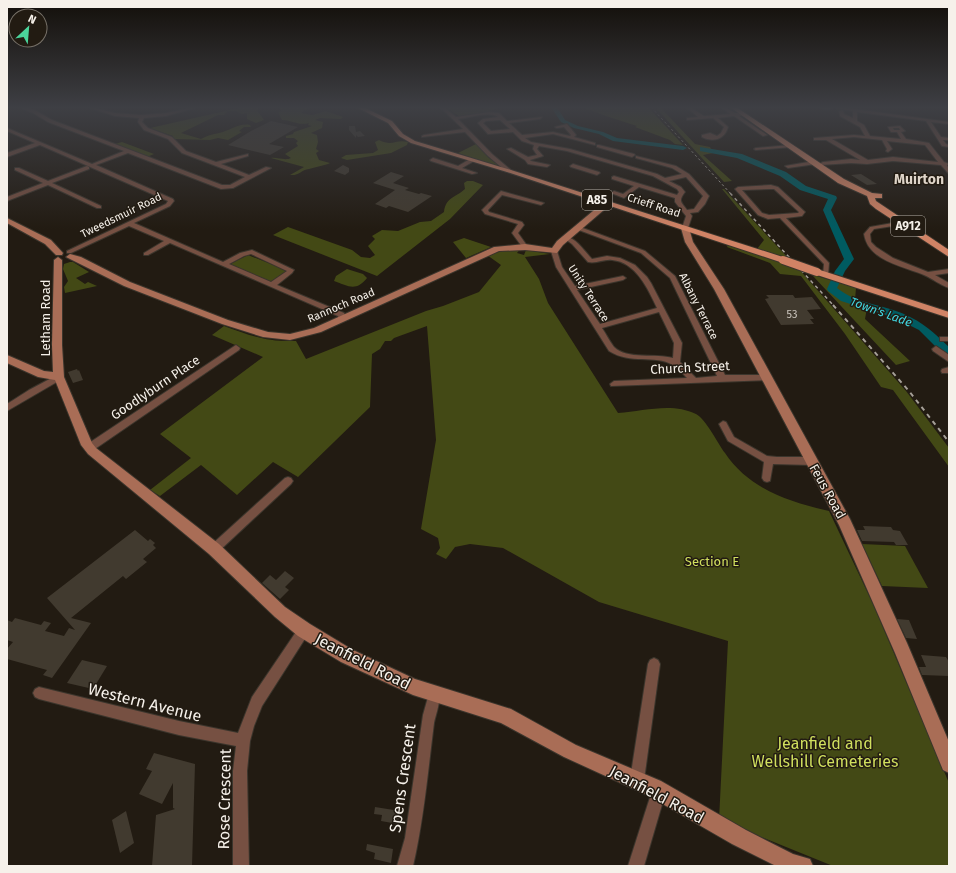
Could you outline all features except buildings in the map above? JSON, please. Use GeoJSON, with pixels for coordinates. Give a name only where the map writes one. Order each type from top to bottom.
{"type":"FeatureCollection","features":[{"type":"Feature","properties":{"kind":"main road","name":"Crieff Road"},"geometry":{"type":"LineString","coordinates":[[433,148],[608,203],[949,315]]}},
{"type":"Feature","properties":{"kind":"main road","name":"A912"},"geometry":{"type":"LineString","coordinates":[[792,148],[841,181],[879,196],[887,206],[949,254]]}},
{"type":"Feature","properties":{"kind":"main road","name":"A912"},"geometry":{"type":"LineString","coordinates":[[798,148],[869,192],[873,202],[879,207],[907,222],[949,249]]}},
{"type":"Feature","properties":{"kind":"street"},"geometry":{"type":"LineString","coordinates":[[7,154],[26,148]]}},
{"type":"Feature","properties":{"kind":"street","name":"Tweedsmuir Road"},"geometry":{"type":"LineString","coordinates":[[51,148],[170,198],[171,202],[168,205],[128,223],[69,254]]}},
{"type":"Feature","properties":{"kind":"street"},"geometry":{"type":"LineString","coordinates":[[118,148],[223,188],[231,187],[268,168]]}},
{"type":"Feature","properties":{"kind":"street"},"geometry":{"type":"LineString","coordinates":[[180,148],[184,152],[249,177]]}},
{"type":"Feature","properties":{"kind":"street"},"geometry":{"type":"LineString","coordinates":[[483,148],[509,171]]}},
{"type":"Feature","properties":{"kind":"street"},"geometry":{"type":"LineString","coordinates":[[527,159],[540,156],[536,148]]}},
{"type":"Feature","properties":{"kind":"street"},"geometry":{"type":"LineString","coordinates":[[556,148],[568,150],[596,173]]}},
{"type":"Feature","properties":{"kind":"street"},"geometry":{"type":"LineString","coordinates":[[605,148],[632,155]]}},
{"type":"Feature","properties":{"kind":"street"},"geometry":{"type":"LineString","coordinates":[[756,149],[770,148]]}},
{"type":"Feature","properties":{"kind":"street"},"geometry":{"type":"LineString","coordinates":[[843,148],[867,162]]}},
{"type":"Feature","properties":{"kind":"street"},"geometry":{"type":"LineString","coordinates":[[888,151],[889,148]]}},
{"type":"Feature","properties":{"kind":"street"},"geometry":{"type":"LineString","coordinates":[[930,148],[949,172]]}},
{"type":"Feature","properties":{"kind":"street"},"geometry":{"type":"LineString","coordinates":[[509,149],[527,159],[531,163],[546,165]]}},
{"type":"Feature","properties":{"kind":"street"},"geometry":{"type":"LineString","coordinates":[[93,165],[129,152]]}},
{"type":"Feature","properties":{"kind":"street"},"geometry":{"type":"LineString","coordinates":[[608,162],[621,152]]}},
{"type":"Feature","properties":{"kind":"street"},"geometry":{"type":"LineString","coordinates":[[216,164],[242,156]]}},
{"type":"Feature","properties":{"kind":"street"},"geometry":{"type":"LineString","coordinates":[[638,157],[674,167],[687,175],[706,196],[696,211],[686,212]]}},
{"type":"Feature","properties":{"kind":"street"},"geometry":{"type":"LineString","coordinates":[[823,164],[894,159],[949,164]]}},
{"type":"Feature","properties":{"kind":"street"},"geometry":{"type":"LineString","coordinates":[[433,160],[474,174]]}},
{"type":"Feature","properties":{"kind":"street"},"geometry":{"type":"LineString","coordinates":[[458,168],[472,160]]}},
{"type":"Feature","properties":{"kind":"street"},"geometry":{"type":"LineString","coordinates":[[582,163],[608,162],[639,170],[665,180],[679,188],[682,192],[678,197],[678,202],[689,216],[685,228]]}},
{"type":"Feature","properties":{"kind":"street"},"geometry":{"type":"LineString","coordinates":[[788,166],[814,163]]}},
{"type":"Feature","properties":{"kind":"street"},"geometry":{"type":"LineString","coordinates":[[7,199],[87,168]]}},
{"type":"Feature","properties":{"kind":"street"},"geometry":{"type":"LineString","coordinates":[[17,169],[99,207]]}},
{"type":"Feature","properties":{"kind":"street"},"geometry":{"type":"LineString","coordinates":[[665,180],[687,175]]}},
{"type":"Feature","properties":{"kind":"street"},"geometry":{"type":"LineString","coordinates":[[614,178],[678,197]]}},
{"type":"Feature","properties":{"kind":"street"},"geometry":{"type":"LineString","coordinates":[[614,193],[624,196],[638,185]]}},
{"type":"Feature","properties":{"kind":"street"},"geometry":{"type":"LineString","coordinates":[[776,188],[802,212],[800,215],[781,216],[768,217],[760,214],[738,189],[776,188]]}},
{"type":"Feature","properties":{"kind":"street"},"geometry":{"type":"LineString","coordinates":[[525,247],[515,233],[521,225],[520,223],[487,213],[485,210],[501,193],[541,203]]}},
{"type":"Feature","properties":{"kind":"street"},"geometry":{"type":"LineString","coordinates":[[554,251],[560,243],[608,203]]}},
{"type":"Feature","properties":{"kind":"street"},"geometry":{"type":"LineString","coordinates":[[781,216],[827,264],[826,275]]}},
{"type":"Feature","properties":{"kind":"street"},"geometry":{"type":"LineString","coordinates":[[7,220],[48,242],[59,256],[69,254]]}},
{"type":"Feature","properties":{"kind":"street"},"geometry":{"type":"LineString","coordinates":[[907,222],[872,228],[868,234],[868,241],[875,249],[885,256],[928,274],[949,286]]}},
{"type":"Feature","properties":{"kind":"street"},"geometry":{"type":"LineString","coordinates":[[128,223],[341,315],[342,318]]}},
{"type":"Feature","properties":{"kind":"street","name":"Albany Terrace"},"geometry":{"type":"LineString","coordinates":[[578,228],[642,252],[664,268],[673,277],[722,378]]}},
{"type":"Feature","properties":{"kind":"street","name":"Feus Road"},"geometry":{"type":"LineString","coordinates":[[685,228],[689,242],[719,289],[845,523],[904,656],[949,764]]}},
{"type":"Feature","properties":{"kind":"street"},"geometry":{"type":"LineString","coordinates":[[567,238],[574,243],[590,261],[612,258],[629,264],[648,283],[678,343],[676,363],[694,382]]}},
{"type":"Feature","properties":{"kind":"street"},"geometry":{"type":"LineString","coordinates":[[146,254],[169,241]]}},
{"type":"Feature","properties":{"kind":"street","name":"Rannoch Road"},"geometry":{"type":"LineString","coordinates":[[69,254],[128,284],[225,322],[267,335],[290,337],[317,330],[497,249],[525,247],[554,251]]}},
{"type":"Feature","properties":{"kind":"street","name":"Unity Terrace"},"geometry":{"type":"LineString","coordinates":[[554,251],[559,267],[616,353],[669,360],[676,363]]}},
{"type":"Feature","properties":{"kind":"street"},"geometry":{"type":"LineString","coordinates":[[224,264],[242,254],[252,252],[291,270],[272,285]]}},
{"type":"Feature","properties":{"kind":"street","name":"Letham Road"},"geometry":{"type":"LineString","coordinates":[[59,256],[57,345],[59,377]]}},
{"type":"Feature","properties":{"kind":"street"},"geometry":{"type":"LineString","coordinates":[[928,274],[949,272]]}},
{"type":"Feature","properties":{"kind":"street"},"geometry":{"type":"LineString","coordinates":[[574,289],[623,278]]}},
{"type":"Feature","properties":{"kind":"street"},"geometry":{"type":"LineString","coordinates":[[598,327],[661,309]]}},
{"type":"Feature","properties":{"kind":"street","name":"Goodlyburn Place"},"geometry":{"type":"LineString","coordinates":[[89,448],[236,348]]}},
{"type":"Feature","properties":{"kind":"street"},"geometry":{"type":"LineString","coordinates":[[936,349],[949,359]]}},
{"type":"Feature","properties":{"kind":"street"},"geometry":{"type":"LineString","coordinates":[[7,359],[42,374],[59,377]]}},
{"type":"Feature","properties":{"kind":"street"},"geometry":{"type":"LineString","coordinates":[[7,408],[59,377]]}},
{"type":"Feature","properties":{"kind":"street","name":"Jeanfield Road"},"geometry":{"type":"LineString","coordinates":[[59,377],[82,435],[89,448],[214,550],[280,612],[304,630],[347,656],[388,676],[434,694],[474,705],[505,716],[570,751],[659,791],[717,826],[795,865]]}},
{"type":"Feature","properties":{"kind":"street","name":"Church Street"},"geometry":{"type":"LineString","coordinates":[[614,384],[694,382],[722,378],[767,378]]}},
{"type":"Feature","properties":{"kind":"street"},"geometry":{"type":"LineString","coordinates":[[723,424],[730,440],[760,457],[769,460],[811,461]]}},
{"type":"Feature","properties":{"kind":"street"},"geometry":{"type":"LineString","coordinates":[[767,478],[769,460]]}},
{"type":"Feature","properties":{"kind":"street"},"geometry":{"type":"LineString","coordinates":[[214,550],[288,481]]}},
{"type":"Feature","properties":{"kind":"street","name":"Rose Crescent"},"geometry":{"type":"LineString","coordinates":[[241,866],[240,771],[243,742],[251,714],[257,702],[304,630]]}},
{"type":"Feature","properties":{"kind":"street"},"geometry":{"type":"LineString","coordinates":[[637,780],[654,664]]}},
{"type":"Feature","properties":{"kind":"street","name":"Western Avenue"},"geometry":{"type":"LineString","coordinates":[[39,693],[113,710],[178,728],[243,742]]}},
{"type":"Feature","properties":{"kind":"street","name":"Spens Crescent"},"geometry":{"type":"LineString","coordinates":[[404,866],[412,838],[429,715],[434,694]]}},
{"type":"Feature","properties":{"kind":"street"},"geometry":{"type":"LineString","coordinates":[[636,866],[659,791]]}},
{"type":"Feature","properties":{"kind":"green space"},"geometry":{"type":"Polygon","coordinates":[[[124,148],[137,148],[154,154],[147,157],[124,148]]]}},
{"type":"Feature","properties":{"kind":"green space"},"geometry":{"type":"Polygon","coordinates":[[[295,148],[316,148],[319,151],[316,153],[319,160],[330,163],[306,170],[296,175],[290,175],[304,167],[271,158],[291,158],[285,154],[295,148]]]}},
{"type":"Feature","properties":{"kind":"green space"},"geometry":{"type":"Polygon","coordinates":[[[377,148],[402,148],[391,153],[347,160],[341,158],[346,155],[373,153],[378,150],[377,148]]]}},
{"type":"Feature","properties":{"kind":"green space"},"geometry":{"type":"Polygon","coordinates":[[[469,148],[479,148],[489,158],[503,168],[458,153],[469,148]]]}},
{"type":"Feature","properties":{"kind":"green space"},"geometry":{"type":"Polygon","coordinates":[[[692,148],[710,148],[713,153],[703,155],[732,181],[724,182],[692,148]]]}},
{"type":"Feature","properties":{"kind":"green space"},"geometry":{"type":"Polygon","coordinates":[[[467,181],[473,181],[483,185],[450,219],[377,276],[273,235],[288,227],[352,250],[361,257],[370,258],[375,255],[368,246],[375,239],[372,236],[382,230],[398,231],[420,222],[431,221],[444,212],[447,203],[452,198],[465,189],[464,183],[467,181]]]}},
{"type":"Feature","properties":{"kind":"green space"},"geometry":{"type":"Polygon","coordinates":[[[722,189],[724,189],[790,260],[757,249],[764,240],[722,189]]]}},
{"type":"Feature","properties":{"kind":"green space"},"geometry":{"type":"Polygon","coordinates":[[[464,238],[491,247],[466,258],[453,242],[464,238]]]}},
{"type":"Feature","properties":{"kind":"green space"},"geometry":{"type":"Polygon","coordinates":[[[728,245],[798,268],[906,391],[949,448],[949,467],[893,390],[881,387],[845,334],[801,276],[780,274],[770,263],[727,247],[728,245]]]}},
{"type":"Feature","properties":{"kind":"green space","name":"Jeanfield and Wellshill Cemeteries"},"geometry":{"type":"Polygon","coordinates":[[[510,249],[520,249],[517,253],[524,255],[526,250],[550,254],[525,257],[539,279],[548,303],[618,413],[658,408],[677,408],[696,414],[708,426],[722,449],[735,465],[758,485],[785,498],[829,511],[873,604],[949,783],[949,866],[833,866],[719,820],[728,641],[599,602],[503,548],[470,544],[455,547],[446,559],[436,554],[440,548],[438,538],[421,529],[436,440],[427,326],[394,338],[391,341],[385,341],[380,349],[372,354],[370,407],[298,477],[273,462],[237,495],[201,465],[160,496],[150,490],[191,458],[160,434],[263,357],[212,335],[224,326],[259,338],[296,341],[306,359],[426,311],[479,292],[501,265],[487,255],[510,249]]]}},
{"type":"Feature","properties":{"kind":"green space"},"geometry":{"type":"Polygon","coordinates":[[[248,255],[288,271],[272,283],[232,265],[232,263],[248,255]]]}},
{"type":"Feature","properties":{"kind":"green space"},"geometry":{"type":"Polygon","coordinates":[[[73,262],[89,272],[76,278],[85,284],[88,282],[97,286],[65,293],[64,287],[68,281],[63,269],[64,264],[73,262]]]}},
{"type":"Feature","properties":{"kind":"green space"},"geometry":{"type":"Polygon","coordinates":[[[347,269],[363,274],[367,278],[359,285],[352,287],[334,281],[336,276],[347,269]]]}},
{"type":"Feature","properties":{"kind":"green space"},"geometry":{"type":"Polygon","coordinates":[[[813,276],[856,288],[855,300],[867,308],[865,319],[910,361],[896,365],[813,276]]]}},
{"type":"Feature","properties":{"kind":"green space"},"geometry":{"type":"Polygon","coordinates":[[[862,544],[905,546],[928,588],[882,586],[862,544]]]}},
{"type":"Feature","properties":{"kind":"waterway","name":"Town's Lade"},"geometry":{"type":"LineString","coordinates":[[703,149],[739,156],[783,174],[803,188],[833,198],[827,210],[849,259],[840,271],[832,289],[845,299],[899,316],[923,328],[949,353]]}},
{"type":"Feature","properties":{"kind":"railway"},"geometry":{"type":"LineString","coordinates":[[688,148],[731,194]]}},
{"type":"Feature","properties":{"kind":"railway"},"geometry":{"type":"LineString","coordinates":[[730,193],[834,306]]}},
{"type":"Feature","properties":{"kind":"railway"},"geometry":{"type":"LineString","coordinates":[[833,305],[909,391],[949,442]]}},
{"type":"Feature","properties":{"kind":"district","name":"Muirton"},"geometry":{"type":"Point","coordinates":[919,179]}},
{"type":"Feature","properties":{"kind":"park label","name":"Section E"},"geometry":{"type":"Point","coordinates":[712,561]}}]}
